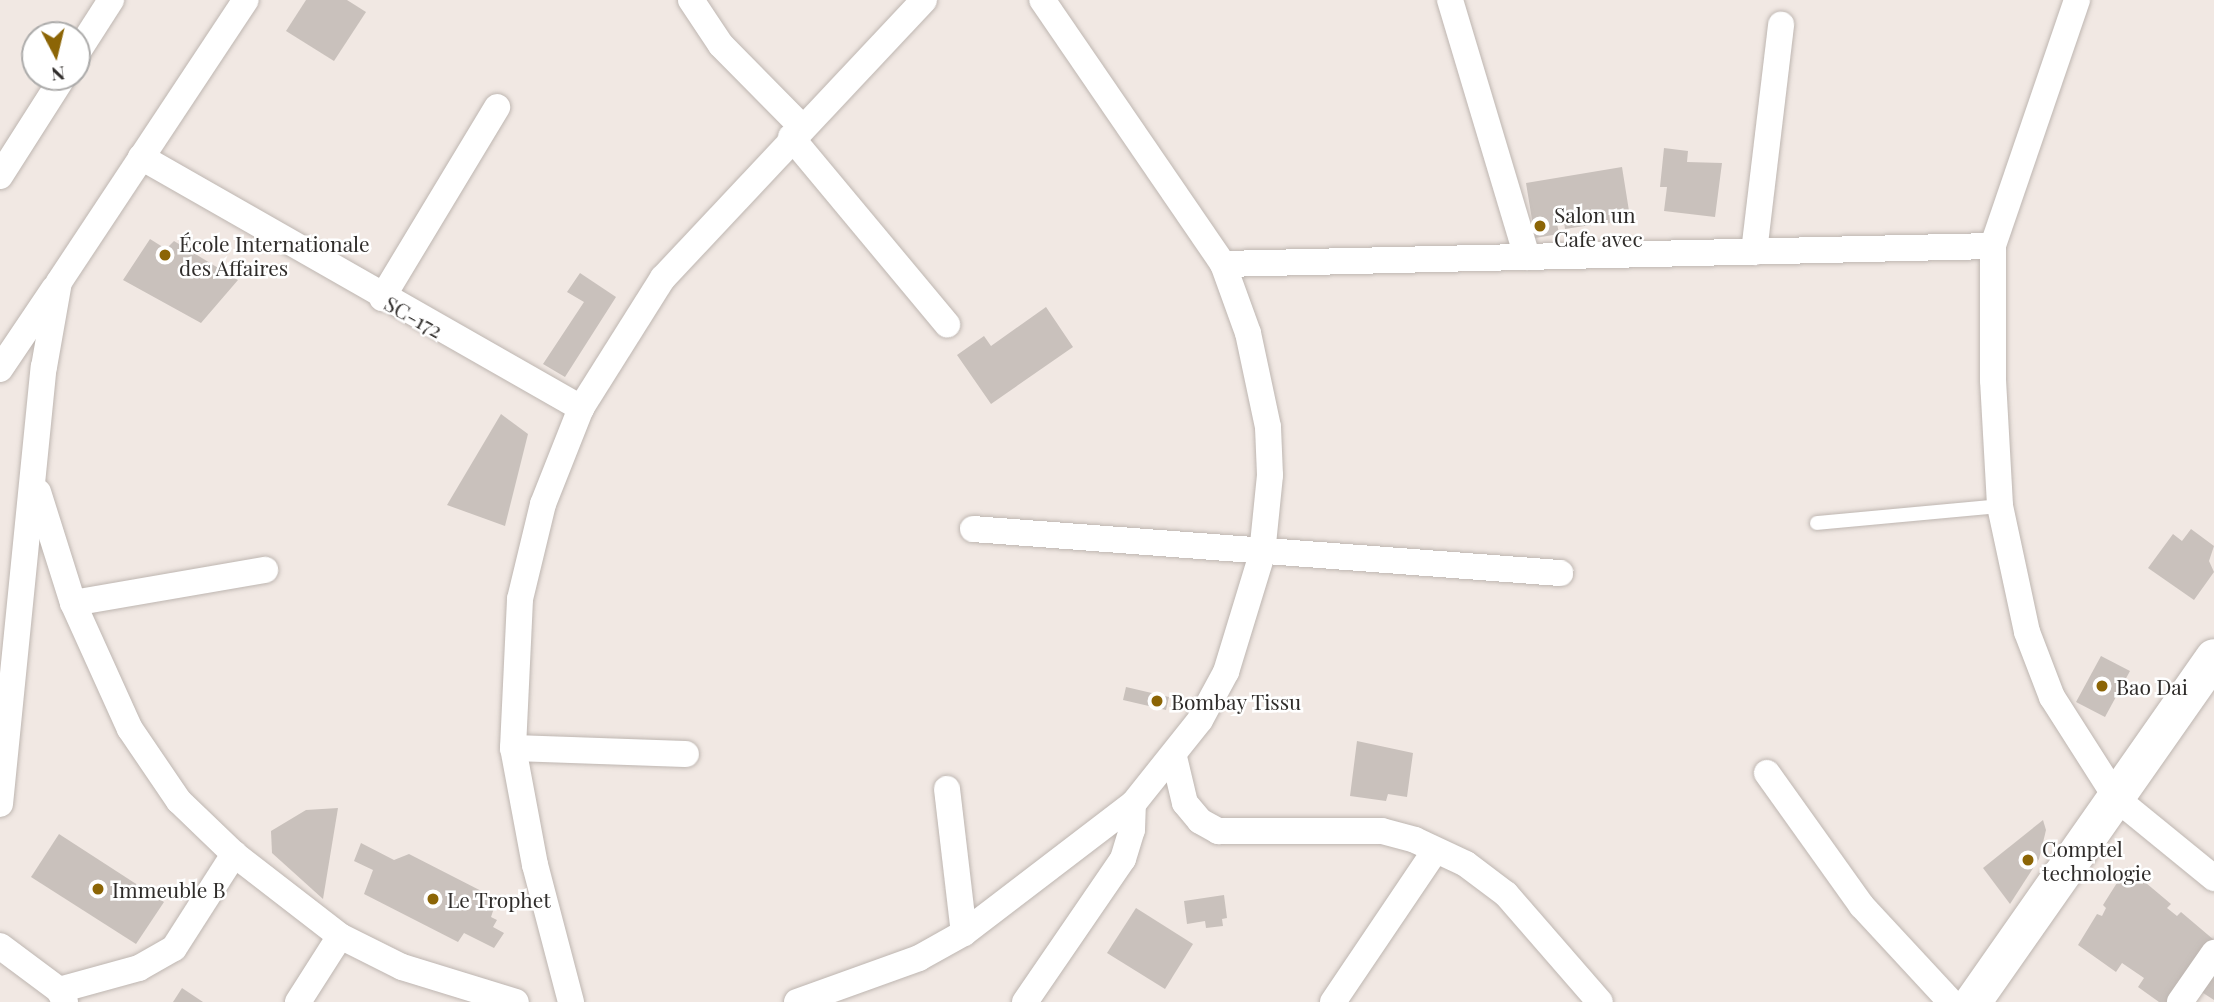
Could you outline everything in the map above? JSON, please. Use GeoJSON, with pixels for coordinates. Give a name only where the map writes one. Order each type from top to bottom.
{"type":"FeatureCollection","features":[{"type":"Feature","properties":{"kind":"street"},"geometry":{"type":"LineString","coordinates":[[91,31],[111,0]]}},
{"type":"Feature","properties":{"kind":"street"},"geometry":{"type":"LineString","coordinates":[[0,369],[246,0]]}},
{"type":"Feature","properties":{"kind":"street"},"geometry":{"type":"LineString","coordinates":[[691,0],[721,45],[796,132],[947,324]]}},
{"type":"Feature","properties":{"kind":"street"},"geometry":{"type":"LineString","coordinates":[[571,1002],[535,865],[513,748],[512,697],[522,588],[542,503],[581,408],[663,278],[796,132],[924,0]]}},
{"type":"Feature","properties":{"kind":"street"},"geometry":{"type":"LineString","coordinates":[[797,1002],[919,958],[964,933],[1133,804],[1174,757],[1226,672],[1262,554],[1270,475],[1267,415],[1248,333],[1223,264],[1042,0]]}},
{"type":"Feature","properties":{"kind":"street"},"geometry":{"type":"LineString","coordinates":[[1450,0],[1527,257]]}},
{"type":"Feature","properties":{"kind":"street"},"geometry":{"type":"LineString","coordinates":[[2077,0],[1993,246],[1993,380],[2000,506],[2027,632],[2052,697],[2117,799],[2214,878]]}},
{"type":"Feature","properties":{"kind":"street"},"geometry":{"type":"LineString","coordinates":[[1754,252],[1781,25]]}},
{"type":"Feature","properties":{"kind":"street"},"geometry":{"type":"LineString","coordinates":[[0,176],[54,91]]}},
{"type":"Feature","properties":{"kind":"street"},"geometry":{"type":"LineString","coordinates":[[382,298],[497,107]]}},
{"type":"Feature","properties":{"kind":"street","name":"SC-172"},"geometry":{"type":"LineString","coordinates":[[141,157],[382,298],[581,408]]}},
{"type":"Feature","properties":{"kind":"street"},"geometry":{"type":"LineString","coordinates":[[1223,264],[1993,246]]}},
{"type":"Feature","properties":{"kind":"street"},"geometry":{"type":"LineString","coordinates":[[0,804],[44,367],[58,282]]}},
{"type":"Feature","properties":{"kind":"street"},"geometry":{"type":"LineString","coordinates":[[34,480],[73,603],[130,729],[179,801],[234,854],[340,936],[402,967],[516,1002]]}},
{"type":"Feature","properties":{"kind":"street"},"geometry":{"type":"LineString","coordinates":[[973,529],[1262,554],[1560,573]]}},
{"type":"Feature","properties":{"kind":"street"},"geometry":{"type":"LineString","coordinates":[[73,603],[265,570]]}},
{"type":"Feature","properties":{"kind":"street"},"geometry":{"type":"LineString","coordinates":[[1972,1002],[2117,799],[2214,657]]}},
{"type":"Feature","properties":{"kind":"street"},"geometry":{"type":"LineString","coordinates":[[513,748],[686,754]]}},
{"type":"Feature","properties":{"kind":"street"},"geometry":{"type":"LineString","coordinates":[[1174,757],[1185,803],[1200,821],[1218,831],[1255,834],[1369,829],[1400,834],[1486,876],[1506,894],[1600,1002]]}},
{"type":"Feature","properties":{"kind":"street"},"geometry":{"type":"LineString","coordinates":[[1767,773],[1862,906],[1951,1002]]}},
{"type":"Feature","properties":{"kind":"street"},"geometry":{"type":"LineString","coordinates":[[947,789],[964,933]]}},
{"type":"Feature","properties":{"kind":"street"},"geometry":{"type":"LineString","coordinates":[[1025,1002],[1123,859],[1132,830],[1133,804]]}},
{"type":"Feature","properties":{"kind":"street"},"geometry":{"type":"LineString","coordinates":[[1333,1002],[1435,850]]}},
{"type":"Feature","properties":{"kind":"street"},"geometry":{"type":"LineString","coordinates":[[0,946],[62,996],[139,968],[174,948],[234,854]]}},
{"type":"Feature","properties":{"kind":"street"},"geometry":{"type":"LineString","coordinates":[[298,1002],[340,936]]}},
{"type":"Feature","properties":{"kind":"street"},"geometry":{"type":"LineString","coordinates":[[2180,1002],[2214,953]]}},
{"type":"Feature","properties":{"kind":"lane"},"geometry":{"type":"LineString","coordinates":[[1816,523],[2000,506]]}},
{"type":"Feature","properties":{"kind":"building"},"geometry":{"type":"Polygon","coordinates":[[[306,0],[347,0],[366,12],[334,61],[286,31],[306,0]]]}},
{"type":"Feature","properties":{"kind":"building"},"geometry":{"type":"Polygon","coordinates":[[[1664,148],[1688,151],[1687,162],[1722,163],[1715,217],[1664,211],[1667,187],[1660,187],[1664,148]]]}},
{"type":"Feature","properties":{"kind":"building"},"geometry":{"type":"Polygon","coordinates":[[[1622,167],[1629,211],[1609,214],[1610,223],[1601,224],[1600,216],[1590,218],[1591,225],[1565,229],[1564,222],[1557,223],[1559,234],[1535,238],[1526,183],[1622,167]]]}},
{"type":"Feature","properties":{"kind":"building"},"geometry":{"type":"Polygon","coordinates":[[[150,239],[166,249],[174,241],[238,280],[201,323],[123,280],[150,239]]]}},
{"type":"Feature","properties":{"kind":"building"},"geometry":{"type":"Polygon","coordinates":[[[580,273],[616,297],[565,377],[543,364],[584,302],[567,292],[580,273]]]}},
{"type":"Feature","properties":{"kind":"building"},"geometry":{"type":"Polygon","coordinates":[[[1046,307],[1073,347],[991,404],[957,355],[984,336],[991,346],[1046,307]]]}},
{"type":"Feature","properties":{"kind":"building"},"geometry":{"type":"Polygon","coordinates":[[[501,414],[528,434],[505,526],[447,505],[501,414]]]}},
{"type":"Feature","properties":{"kind":"building"},"geometry":{"type":"Polygon","coordinates":[[[2191,529],[2214,546],[2209,561],[2214,572],[2194,600],[2148,568],[2173,534],[2182,541],[2191,529]]]}},
{"type":"Feature","properties":{"kind":"building"},"geometry":{"type":"Polygon","coordinates":[[[2101,656],[2130,671],[2105,717],[2076,702],[2101,656]]]}},
{"type":"Feature","properties":{"kind":"building"},"geometry":{"type":"Polygon","coordinates":[[[1126,687],[1169,697],[1166,710],[1123,700],[1126,687]]]}},
{"type":"Feature","properties":{"kind":"building"},"geometry":{"type":"Polygon","coordinates":[[[1357,741],[1413,753],[1407,797],[1388,794],[1386,801],[1350,796],[1357,741]]]}},
{"type":"Feature","properties":{"kind":"building"},"geometry":{"type":"Polygon","coordinates":[[[338,808],[323,899],[272,853],[271,831],[306,810],[338,808]]]}},
{"type":"Feature","properties":{"kind":"building"},"geometry":{"type":"Polygon","coordinates":[[[2043,820],[2046,830],[2039,859],[2010,904],[1983,868],[2043,820]]]}},
{"type":"Feature","properties":{"kind":"building","name":"Immeuble B"},"geometry":{"type":"Polygon","coordinates":[[[59,834],[164,902],[136,944],[31,877],[59,834]]]}},
{"type":"Feature","properties":{"kind":"building"},"geometry":{"type":"Polygon","coordinates":[[[361,843],[394,860],[409,854],[497,899],[491,917],[497,920],[493,927],[504,933],[494,948],[464,933],[458,942],[364,894],[373,870],[354,861],[361,843]]]}},
{"type":"Feature","properties":{"kind":"building"},"geometry":{"type":"Polygon","coordinates":[[[2127,867],[2171,904],[2167,908],[2177,916],[2181,912],[2214,940],[2176,1002],[2159,1002],[2138,987],[2144,978],[2122,963],[2116,972],[2078,945],[2097,914],[2102,916],[2106,908],[2103,905],[2127,867]]]}},
{"type":"Feature","properties":{"kind":"building"},"geometry":{"type":"Polygon","coordinates":[[[1224,895],[1227,918],[1222,919],[1223,926],[1206,928],[1205,921],[1187,924],[1184,901],[1224,895]]]}},
{"type":"Feature","properties":{"kind":"building"},"geometry":{"type":"Polygon","coordinates":[[[1136,908],[1193,944],[1165,989],[1107,953],[1136,908]]]}},
{"type":"Feature","properties":{"kind":"building"},"geometry":{"type":"Polygon","coordinates":[[[2214,963],[2214,1000],[2197,989],[2214,963]]]}},
{"type":"Feature","properties":{"kind":"building"},"geometry":{"type":"Polygon","coordinates":[[[182,988],[203,1002],[173,1002],[182,988]]]}},
{"type":"Feature","properties":{"kind":"place","name":"Salon un Cafe avec"},"geometry":{"type":"Point","coordinates":[1540,226]}},
{"type":"Feature","properties":{"kind":"place","name":"École Internationale des Affaires"},"geometry":{"type":"Point","coordinates":[165,255]}},
{"type":"Feature","properties":{"kind":"place","name":"Bao Dai"},"geometry":{"type":"Point","coordinates":[2102,686]}},
{"type":"Feature","properties":{"kind":"place","name":"Bombay Tissu"},"geometry":{"type":"Point","coordinates":[1157,701]}},
{"type":"Feature","properties":{"kind":"place","name":"Comptel technologie"},"geometry":{"type":"Point","coordinates":[2028,860]}},
{"type":"Feature","properties":{"kind":"place","name":"Immeuble B"},"geometry":{"type":"Point","coordinates":[98,889]}},
{"type":"Feature","properties":{"kind":"place","name":"Le Trophet"},"geometry":{"type":"Point","coordinates":[433,899]}}]}
